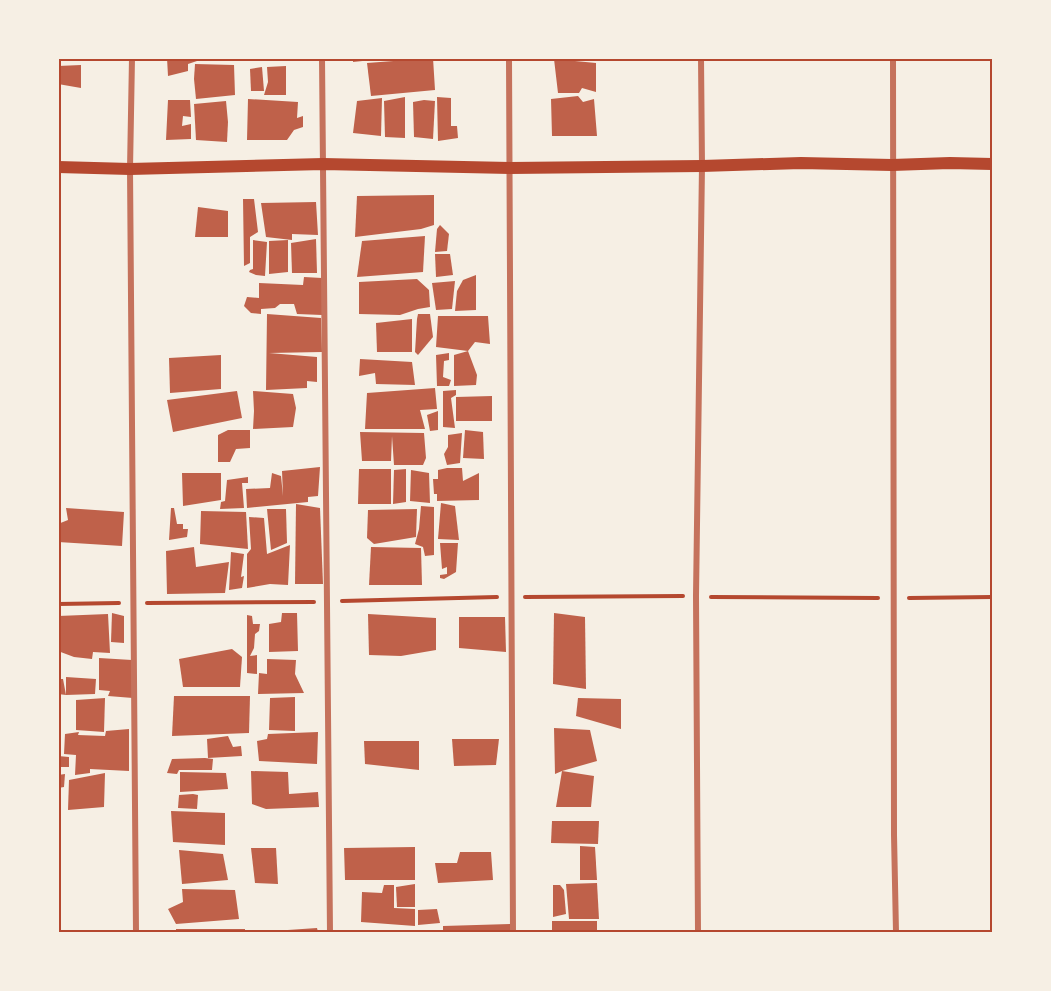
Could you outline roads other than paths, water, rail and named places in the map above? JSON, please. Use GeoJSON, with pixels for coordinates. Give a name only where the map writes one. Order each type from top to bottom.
{"type":"FeatureCollection","features":[{"type":"Feature","properties":{"kind":"main road"},"geometry":{"type":"LineString","coordinates":[[58,167],[129,169],[322,164],[510,168],[801,163],[993,164]]}},
{"type":"Feature","properties":{"kind":"street"},"geometry":{"type":"LineString","coordinates":[[132,58],[129,169],[136,933]]}},
{"type":"Feature","properties":{"kind":"street"},"geometry":{"type":"LineString","coordinates":[[322,58],[330,933]]}},
{"type":"Feature","properties":{"kind":"street"},"geometry":{"type":"LineString","coordinates":[[509,58],[513,933]]}},
{"type":"Feature","properties":{"kind":"street"},"geometry":{"type":"LineString","coordinates":[[698,933],[696,596],[702,166],[701,58]]}},
{"type":"Feature","properties":{"kind":"street"},"geometry":{"type":"LineString","coordinates":[[893,58],[896,933]]}}]}
